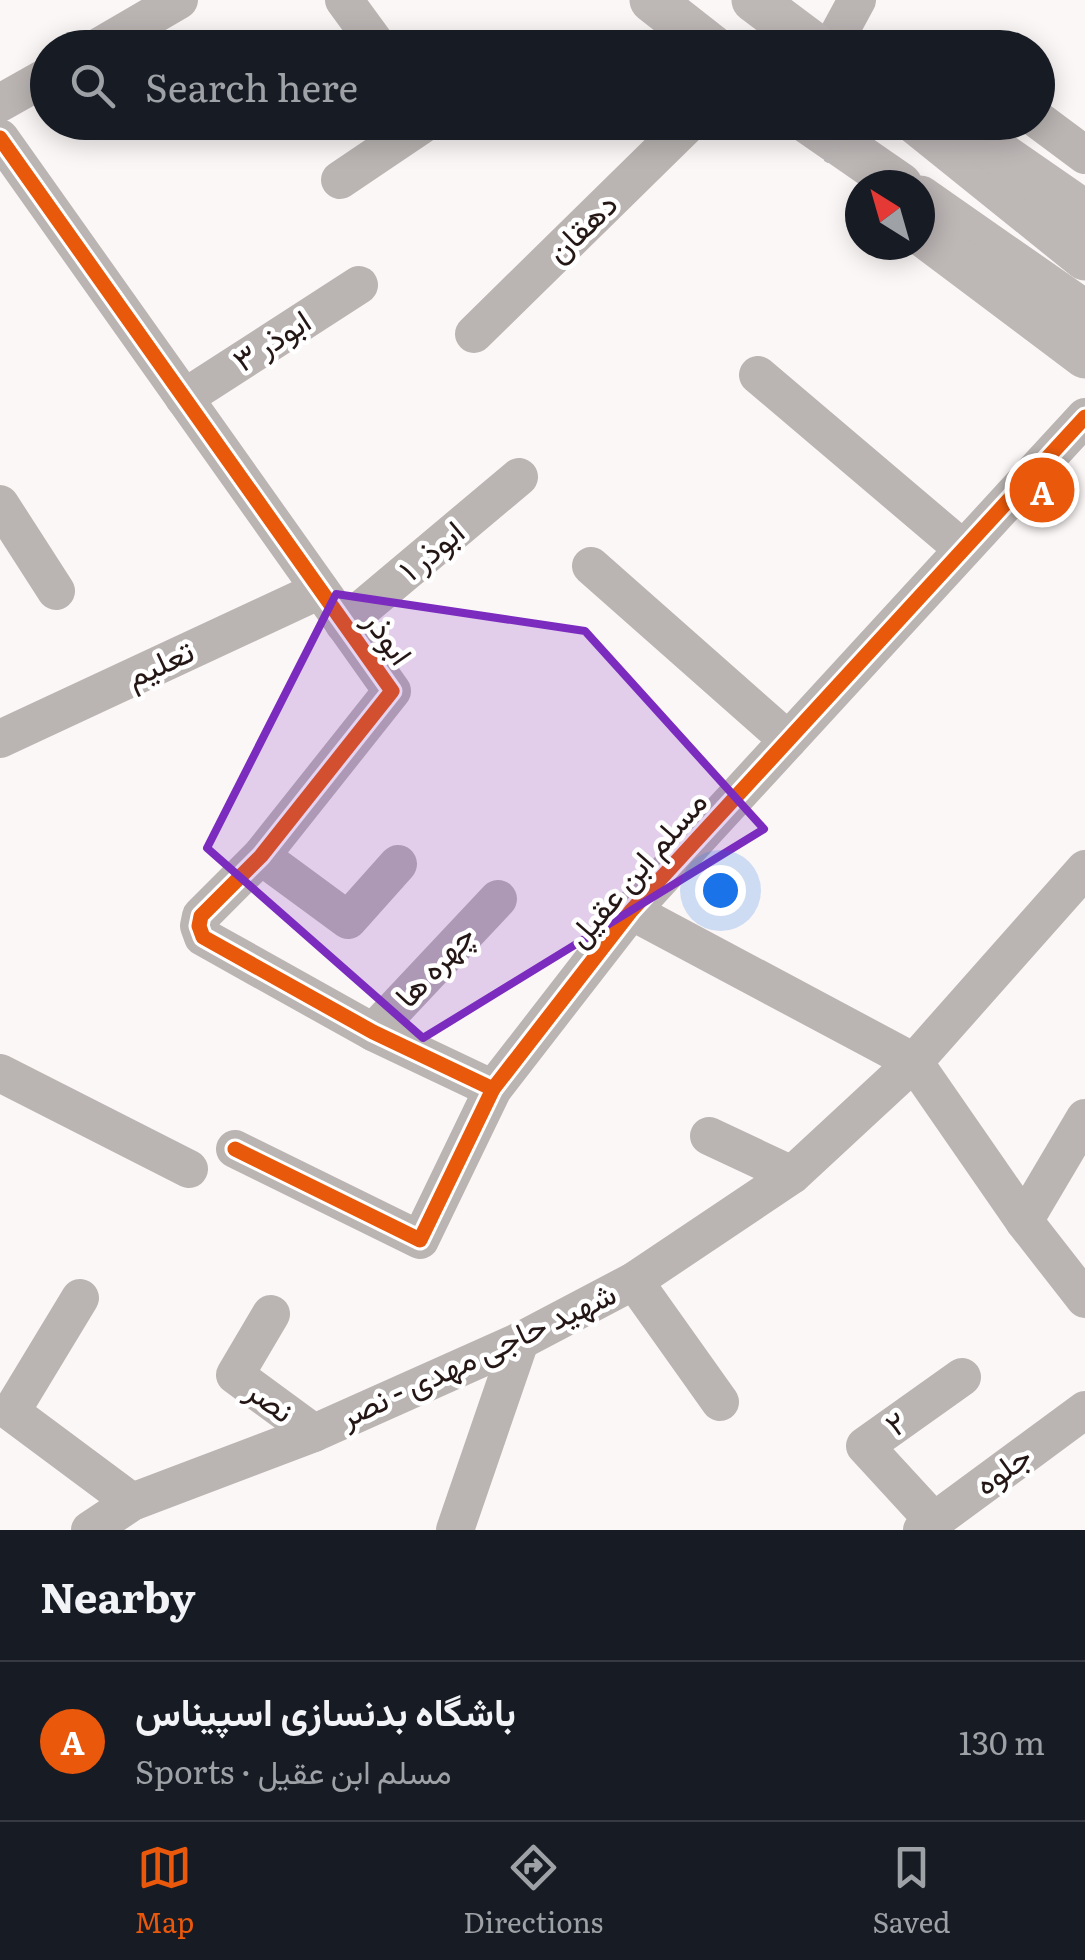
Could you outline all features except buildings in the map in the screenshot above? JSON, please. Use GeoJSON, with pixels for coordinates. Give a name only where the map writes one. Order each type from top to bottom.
{"type":"FeatureCollection","features":[{"type":"Feature","properties":{"kind":"main road"},"geometry":{"type":"LineString","coordinates":[[652,0],[690,30]]}},
{"type":"Feature","properties":{"kind":"main road"},"geometry":{"type":"LineString","coordinates":[[754,0],[794,30]]}},
{"type":"Feature","properties":{"kind":"main road"},"geometry":{"type":"LineString","coordinates":[[833,140],[860,170]]}},
{"type":"Feature","properties":{"kind":"main road"},"geometry":{"type":"LineString","coordinates":[[835,140],[878,170]]}},
{"type":"Feature","properties":{"kind":"main road"},"geometry":{"type":"LineString","coordinates":[[944,140],[1066,220]]}},
{"type":"Feature","properties":{"kind":"main road"},"geometry":{"type":"LineString","coordinates":[[975,140],[1066,220],[1085,258]]}},
{"type":"Feature","properties":{"kind":"main road"},"geometry":{"type":"LineString","coordinates":[[935,208],[1085,313]]}},
{"type":"Feature","properties":{"kind":"main road"},"geometry":{"type":"LineString","coordinates":[[935,243],[1085,356]]}},
{"type":"Feature","properties":{"kind":"street"},"geometry":{"type":"LineString","coordinates":[[128,30],[179,0]]}},
{"type":"Feature","properties":{"kind":"street"},"geometry":{"type":"LineString","coordinates":[[344,0],[366,30]]}},
{"type":"Feature","properties":{"kind":"street"},"geometry":{"type":"LineString","coordinates":[[841,30],[857,0]]}},
{"type":"Feature","properties":{"kind":"street"},"geometry":{"type":"LineString","coordinates":[[0,104],[30,86]]}},
{"type":"Feature","properties":{"kind":"street"},"geometry":{"type":"LineString","coordinates":[[1055,133],[1085,155]]}},
{"type":"Feature","properties":{"kind":"street","name":"ابوذر"},"geometry":{"type":"LineString","coordinates":[[0,138],[392,692],[260,856],[202,916],[198,926],[203,937],[373,1032],[493,1089]]}},
{"type":"Feature","properties":{"kind":"street"},"geometry":{"type":"LineString","coordinates":[[340,180],[399,140]]}},
{"type":"Feature","properties":{"kind":"street","name":"دهقان"},"geometry":{"type":"LineString","coordinates":[[474,334],[672,140]]}},
{"type":"Feature","properties":{"kind":"street","name":"ابوذر ۳"},"geometry":{"type":"LineString","coordinates":[[184,398],[359,284]]}},
{"type":"Feature","properties":{"kind":"street"},"geometry":{"type":"LineString","coordinates":[[758,375],[963,549]]}},
{"type":"Feature","properties":{"kind":"street","name":"مسلم ابن عقیل"},"geometry":{"type":"LineString","coordinates":[[235,1149],[420,1240],[493,1089],[631,911],[1085,417]]}},
{"type":"Feature","properties":{"kind":"street","name":"ابوذر ۱"},"geometry":{"type":"LineString","coordinates":[[344,624],[519,478]]}},
{"type":"Feature","properties":{"kind":"street"},"geometry":{"type":"LineString","coordinates":[[1,509],[56,591]]}},
{"type":"Feature","properties":{"kind":"street"},"geometry":{"type":"LineString","coordinates":[[591,566],[788,740]]}},
{"type":"Feature","properties":{"kind":"street","name":"تعلیم"},"geometry":{"type":"LineString","coordinates":[[0,739],[320,590]]}},
{"type":"Feature","properties":{"kind":"street"},"geometry":{"type":"LineString","coordinates":[[260,856],[348,920],[398,864]]}},
{"type":"Feature","properties":{"kind":"street","name":"شهید حاجی مهدی - نصر"},"geometry":{"type":"LineString","coordinates":[[90,1530],[132,1502],[314,1433],[520,1342],[634,1280],[792,1175],[914,1062],[1085,870]]}},
{"type":"Feature","properties":{"kind":"street","name":"چهره ها"},"geometry":{"type":"LineString","coordinates":[[373,1032],[498,900]]}},
{"type":"Feature","properties":{"kind":"street"},"geometry":{"type":"LineString","coordinates":[[631,911],[914,1062],[1024,1221],[1085,1298]]}},
{"type":"Feature","properties":{"kind":"street"},"geometry":{"type":"LineString","coordinates":[[0,1074],[189,1168]]}},
{"type":"Feature","properties":{"kind":"street"},"geometry":{"type":"LineString","coordinates":[[1024,1221],[1085,1118]]}},
{"type":"Feature","properties":{"kind":"street"},"geometry":{"type":"LineString","coordinates":[[709,1136],[792,1175]]}},
{"type":"Feature","properties":{"kind":"street"},"geometry":{"type":"LineString","coordinates":[[634,1280],[720,1402]]}},
{"type":"Feature","properties":{"kind":"street"},"geometry":{"type":"LineString","coordinates":[[80,1298],[11,1412],[132,1502]]}},
{"type":"Feature","properties":{"kind":"street","name":"نصر"},"geometry":{"type":"LineString","coordinates":[[271,1314],[234,1375],[314,1433]]}},
{"type":"Feature","properties":{"kind":"street"},"geometry":{"type":"LineString","coordinates":[[455,1530],[520,1342]]}},
{"type":"Feature","properties":{"kind":"street","name":"۲"},"geometry":{"type":"LineString","coordinates":[[928,1525],[864,1446],[962,1378]]}},
{"type":"Feature","properties":{"kind":"street","name":"جلوه"},"geometry":{"type":"LineString","coordinates":[[928,1525],[1085,1410]]}},
{"type":"Feature","properties":{"kind":"highlighted area"},"geometry":{"type":"Polygon","coordinates":[[[336,594],[585,631],[764,829],[423,1038],[207,848],[336,594]]]}},
{"type":"Feature","properties":{"kind":"cycle path"},"geometry":{"type":"LineString","coordinates":[[0,138],[392,691],[261,856],[201,916],[203,937],[373,1032],[493,1089]]}},
{"type":"Feature","properties":{"kind":"cycle path"},"geometry":{"type":"LineString","coordinates":[[235,1149],[420,1240],[493,1089],[631,911],[1085,417]]}},
{"type":"Feature","properties":{"kind":"place","name":"باشگاه بدنسازی اسپیناس"},"geometry":{"type":"Point","coordinates":[1042,490]}}]}
